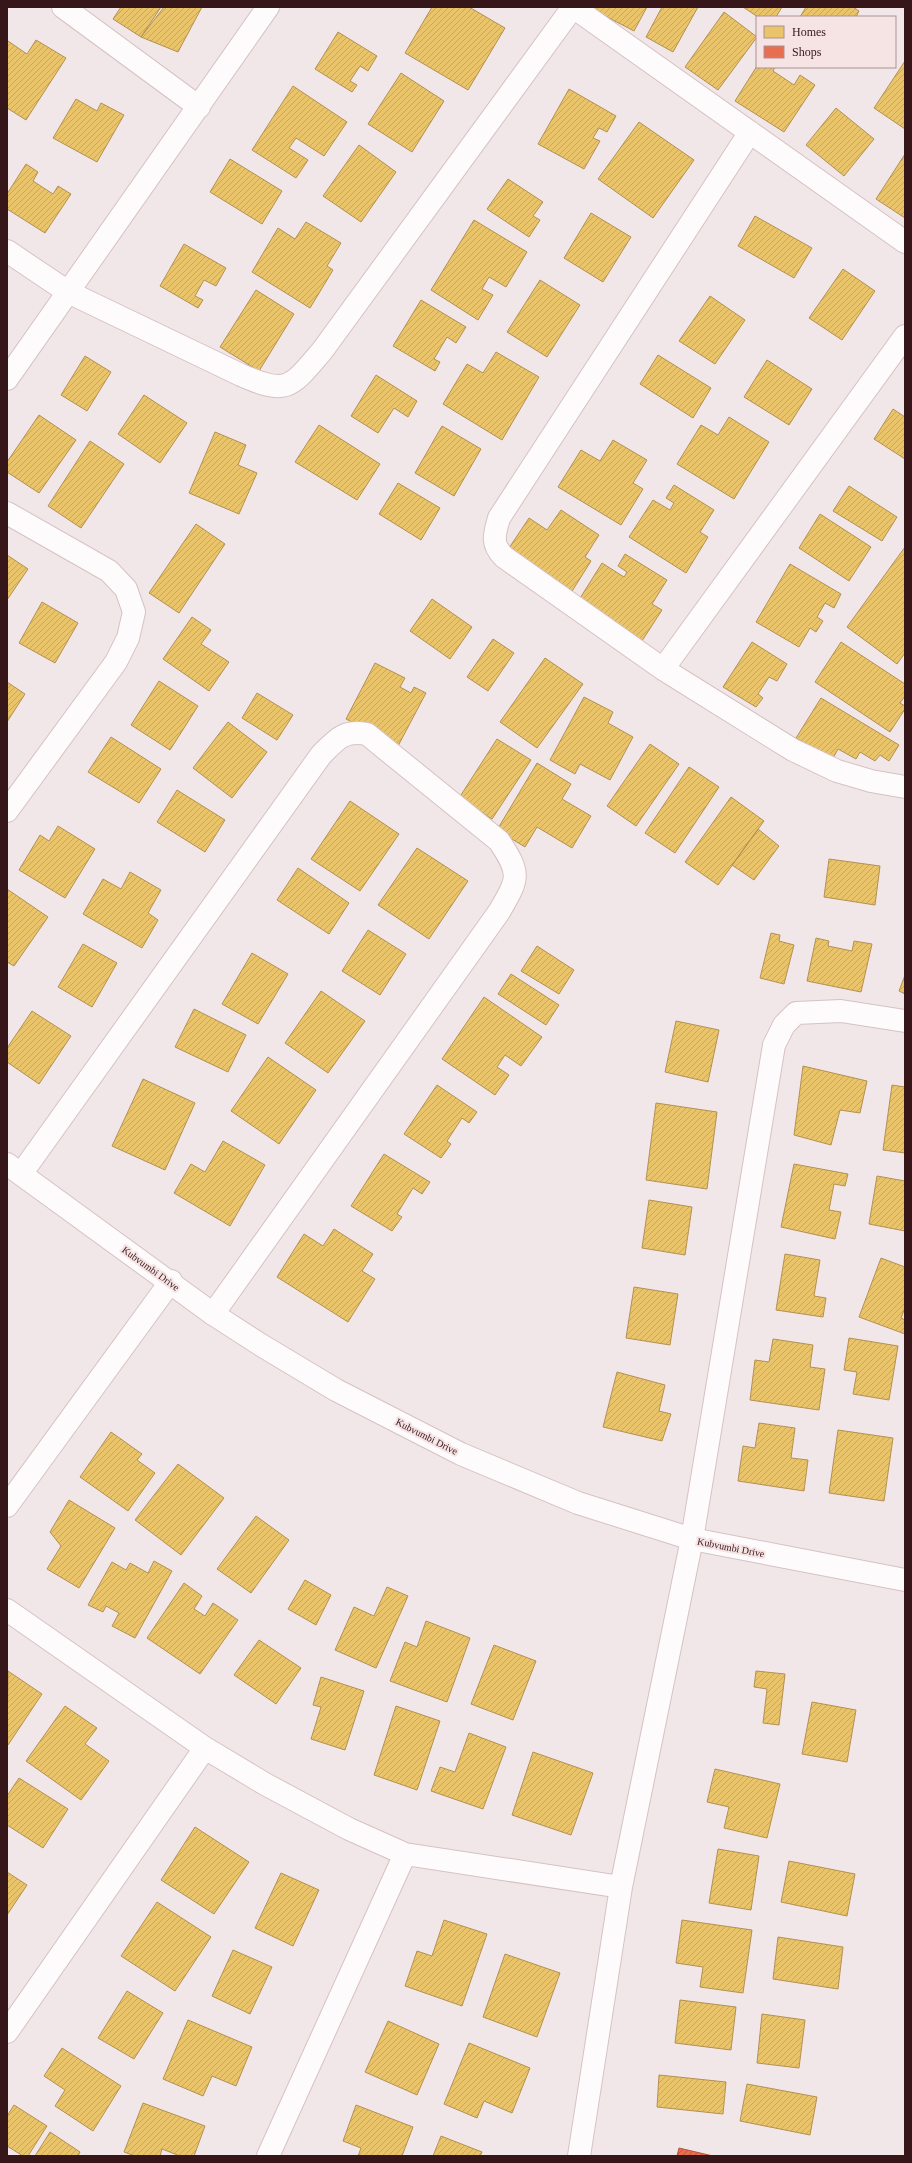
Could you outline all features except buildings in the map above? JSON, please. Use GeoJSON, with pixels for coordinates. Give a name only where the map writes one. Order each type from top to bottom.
{"type":"FeatureCollection","features":[{"type":"Feature","properties":{"kind":"street"},"geometry":{"type":"LineString","coordinates":[[63,7],[199,107]]}},
{"type":"Feature","properties":{"kind":"street"},"geometry":{"type":"LineString","coordinates":[[7,379],[268,7]]}},
{"type":"Feature","properties":{"kind":"street"},"geometry":{"type":"LineString","coordinates":[[7,251],[68,292],[265,385],[281,387],[297,381],[322,351],[573,7],[905,242]]}},
{"type":"Feature","properties":{"kind":"street"},"geometry":{"type":"LineString","coordinates":[[750,132],[498,518],[494,532],[495,548],[504,557],[663,669],[793,750],[837,770],[871,781],[905,787]]}},
{"type":"Feature","properties":{"kind":"street"},"geometry":{"type":"LineString","coordinates":[[663,669],[905,336]]}},
{"type":"Feature","properties":{"kind":"street"},"geometry":{"type":"LineString","coordinates":[[7,514],[109,571],[126,590],[134,612],[128,638],[116,662],[7,811]]}},
{"type":"Feature","properties":{"kind":"street"},"geometry":{"type":"LineString","coordinates":[[14,1169],[322,755],[336,741],[352,732],[367,734],[498,841],[516,870],[510,892],[485,931],[213,1314]]}},
{"type":"Feature","properties":{"kind":"street"},"geometry":{"type":"LineString","coordinates":[[580,2156],[621,1887],[692,1540],[774,1045],[784,1025],[796,1013],[841,1011],[905,1021]]}},
{"type":"Feature","properties":{"kind":"street","name":"Kubvumbi Drive"},"geometry":{"type":"LineString","coordinates":[[14,1169],[171,1281],[213,1314],[336,1390],[461,1454],[578,1502],[692,1540],[905,1580]]}},
{"type":"Feature","properties":{"kind":"street"},"geometry":{"type":"LineString","coordinates":[[7,1506],[171,1281]]}},
{"type":"Feature","properties":{"kind":"street"},"geometry":{"type":"LineString","coordinates":[[7,1610],[205,1748],[265,1784],[349,1829],[405,1854],[621,1887]]}},
{"type":"Feature","properties":{"kind":"street"},"geometry":{"type":"LineString","coordinates":[[7,2032],[205,1748]]}},
{"type":"Feature","properties":{"kind":"street"},"geometry":{"type":"LineString","coordinates":[[268,2156],[405,1854]]}}]}
